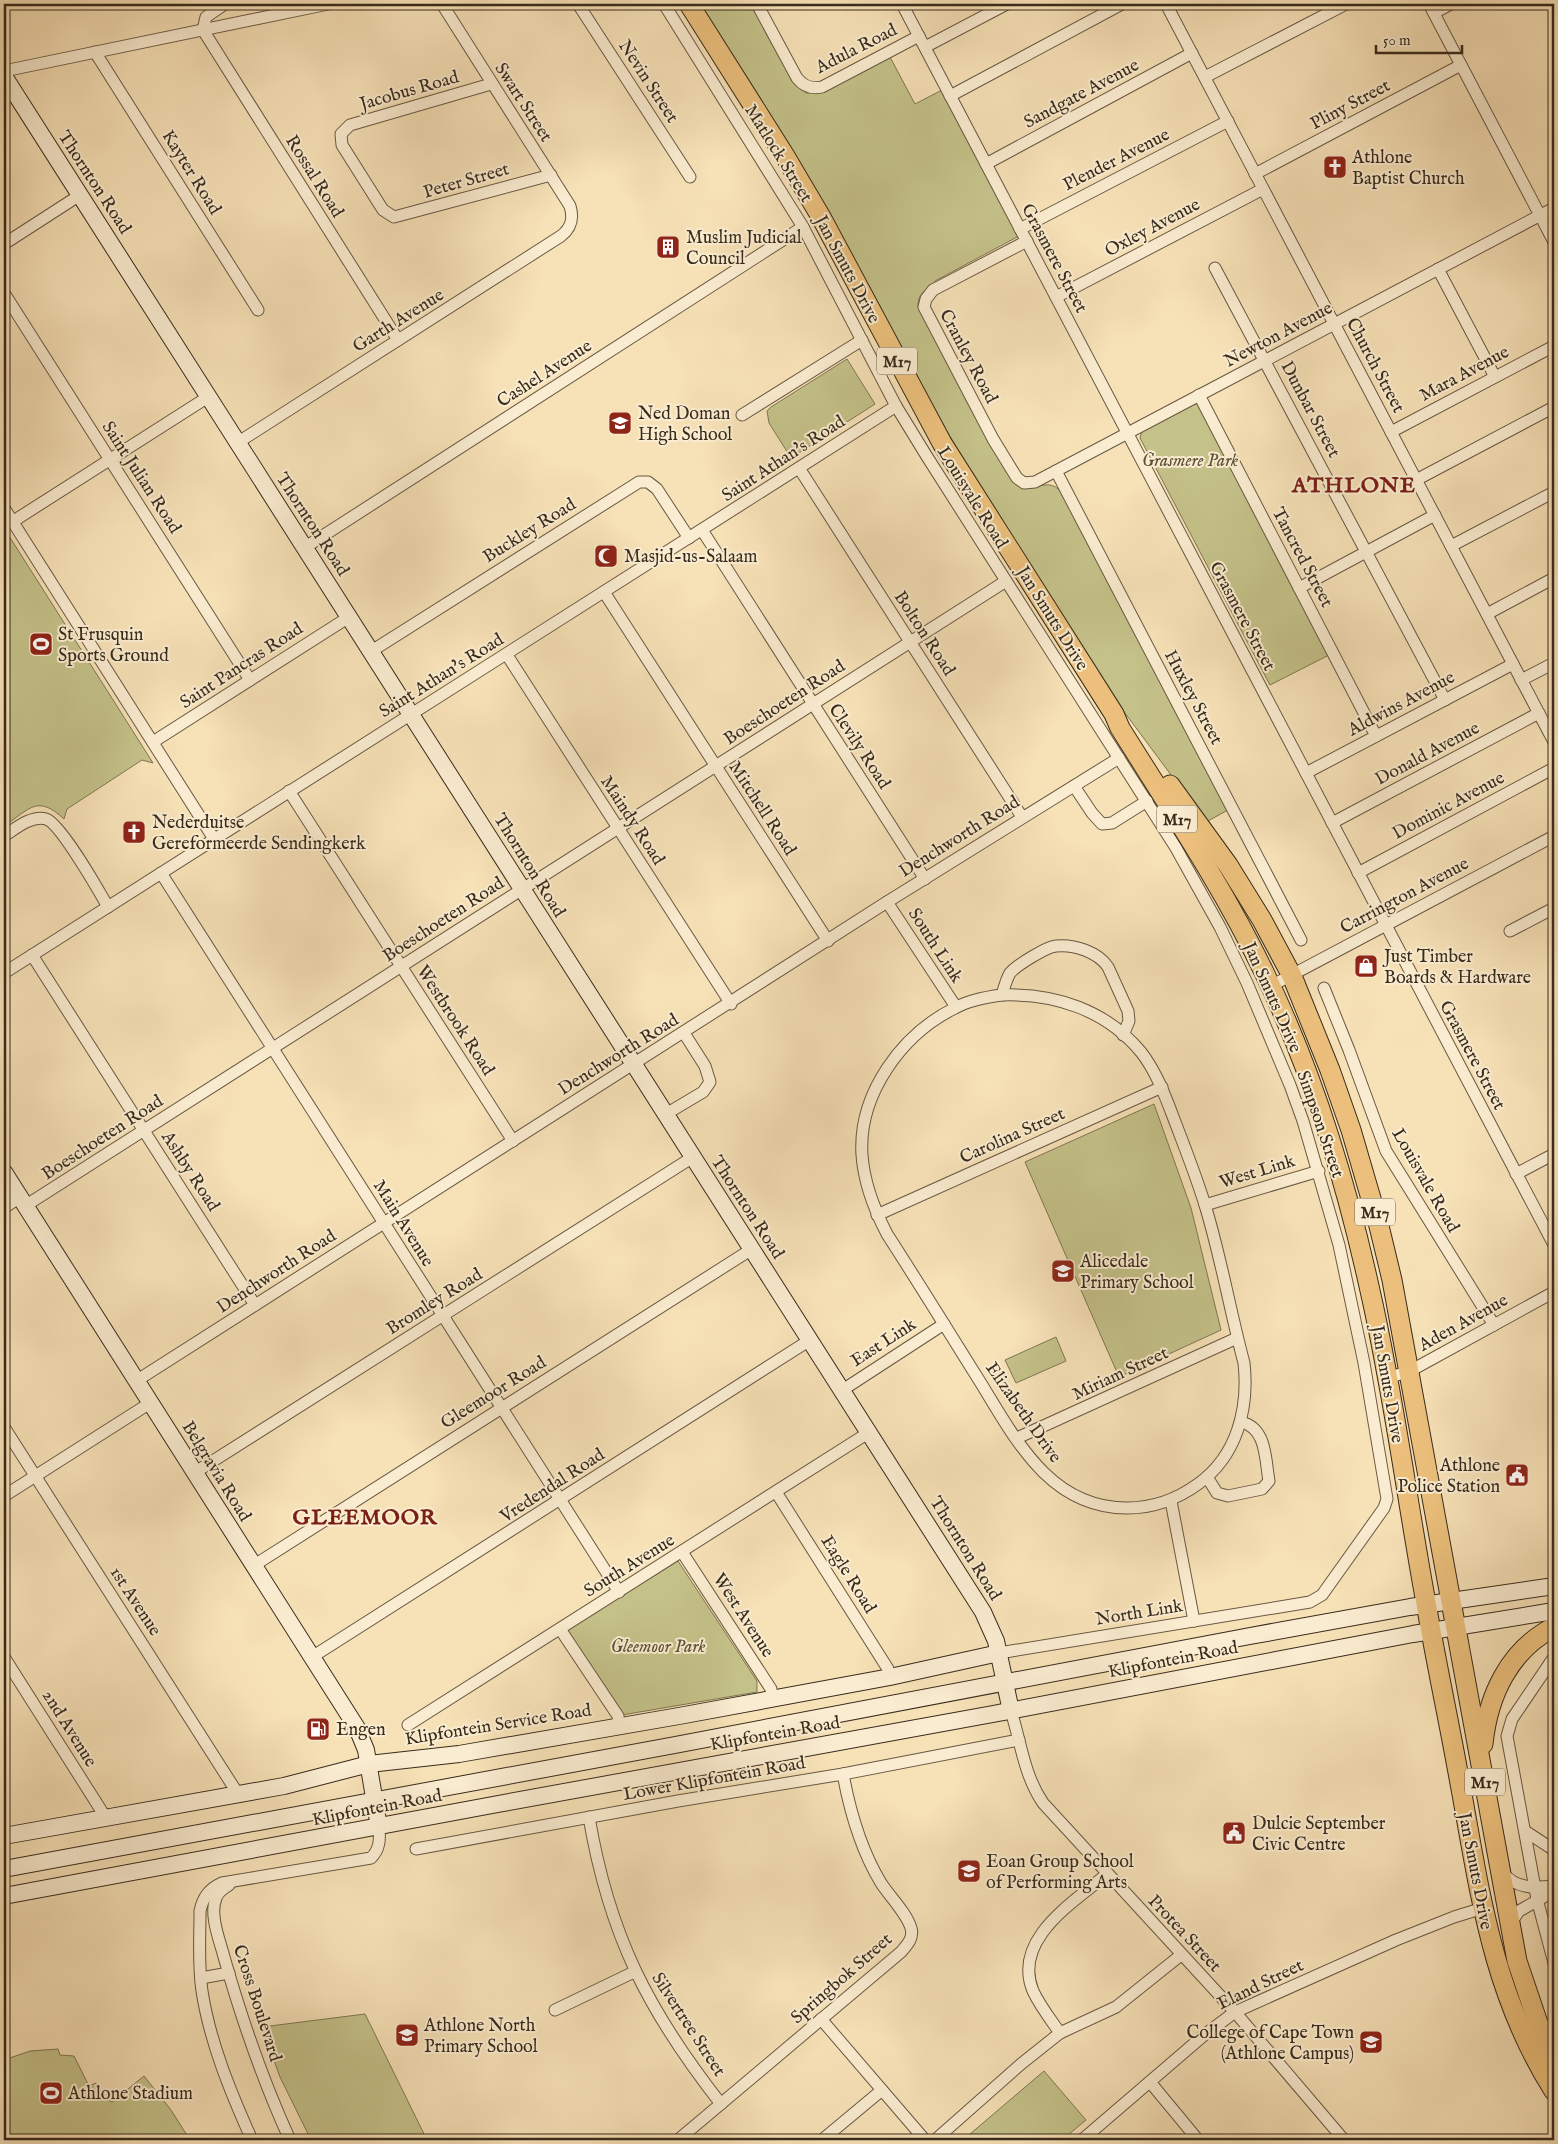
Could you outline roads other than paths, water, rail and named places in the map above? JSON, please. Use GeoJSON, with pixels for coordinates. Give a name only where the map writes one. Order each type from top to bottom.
{"type":"FeatureCollection","features":[{"type":"Feature","properties":{"kind":"main road","name":"Jan Smuts Drive"},"geometry":{"type":"LineString","coordinates":[[689,4],[785,156],[942,443],[1114,714],[1120,728],[1213,876],[1271,986],[1306,1073],[1342,1178],[1372,1297],[1426,1605],[1491,1944],[1507,1997],[1522,2033],[1554,2091]]}},
{"type":"Feature","properties":{"kind":"main road","name":"Jan Smuts Drive"},"geometry":{"type":"LineString","coordinates":[[1114,714],[1127,725],[1228,865],[1262,920],[1292,976],[1330,1070],[1365,1175],[1392,1280],[1410,1371],[1502,1871],[1510,1924],[1526,1989],[1554,2055]]}},
{"type":"Feature","properties":{"kind":"main road"},"geometry":{"type":"LineString","coordinates":[[1482,1766],[1486,1721],[1493,1697],[1501,1680],[1517,1656],[1531,1642],[1554,1627]]}},
{"type":"Feature","properties":{"kind":"street"},"geometry":{"type":"LineString","coordinates":[[203,30],[206,17],[225,4]]}},
{"type":"Feature","properties":{"kind":"street"},"geometry":{"type":"LineString","coordinates":[[4,71],[328,4]]}},
{"type":"Feature","properties":{"kind":"street","name":"Swart Street"},"geometry":{"type":"LineString","coordinates":[[442,4],[570,206],[572,221]]}},
{"type":"Feature","properties":{"kind":"street","name":"Nevin Street"},"geometry":{"type":"LineString","coordinates":[[578,4],[690,177]]}},
{"type":"Feature","properties":{"kind":"street","name":"Matlock Street"},"geometry":{"type":"LineString","coordinates":[[664,4],[803,227],[896,406]]}},
{"type":"Feature","properties":{"kind":"street","name":"Adula Road"},"geometry":{"type":"LineString","coordinates":[[757,4],[798,78],[809,87],[822,87],[919,36]]}},
{"type":"Feature","properties":{"kind":"street","name":"Grasmere Street"},"geometry":{"type":"LineString","coordinates":[[902,4],[1554,1245]]}},
{"type":"Feature","properties":{"kind":"street"},"geometry":{"type":"LineString","coordinates":[[925,48],[1007,4]]}},
{"type":"Feature","properties":{"kind":"street"},"geometry":{"type":"LineString","coordinates":[[950,96],[1122,4]]}},
{"type":"Feature","properties":{"kind":"street","name":"Church Street"},"geometry":{"type":"LineString","coordinates":[[1166,4],[1554,742]]}},
{"type":"Feature","properties":{"kind":"street"},"geometry":{"type":"LineString","coordinates":[[1205,77],[1346,4]]}},
{"type":"Feature","properties":{"kind":"street"},"geometry":{"type":"LineString","coordinates":[[1452,4],[1431,8],[1554,242]]}},
{"type":"Feature","properties":{"kind":"street","name":"Rossal Road"},"geometry":{"type":"LineString","coordinates":[[203,30],[398,340]]}},
{"type":"Feature","properties":{"kind":"street","name":"Kayter Road"},"geometry":{"type":"LineString","coordinates":[[95,52],[258,310]]}},
{"type":"Feature","properties":{"kind":"street","name":"Sandgate Avenue"},"geometry":{"type":"LineString","coordinates":[[986,164],[1192,53]]}},
{"type":"Feature","properties":{"kind":"street","name":"Pliny Street"},"geometry":{"type":"LineString","coordinates":[[1255,174],[1461,65]]}},
{"type":"Feature","properties":{"kind":"street","name":"Thornton Road"},"geometry":{"type":"LineString","coordinates":[[4,76],[990,1624],[999,1653],[1011,1711]]}},
{"type":"Feature","properties":{"kind":"street","name":"Jacobus Road"},"geometry":{"type":"LineString","coordinates":[[390,216],[383,210],[342,145],[341,134],[350,125],[491,84]]}},
{"type":"Feature","properties":{"kind":"street","name":"Plender Avenue"},"geometry":{"type":"LineString","coordinates":[[1020,228],[1228,121]]}},
{"type":"Feature","properties":{"kind":"street","name":"Peter Street"},"geometry":{"type":"LineString","coordinates":[[390,216],[399,218],[550,175]]}},
{"type":"Feature","properties":{"kind":"street","name":"Oxley Avenue"},"geometry":{"type":"LineString","coordinates":[[1056,297],[1263,188]]}},
{"type":"Feature","properties":{"kind":"street"},"geometry":{"type":"LineString","coordinates":[[4,244],[80,195]]}},
{"type":"Feature","properties":{"kind":"street","name":"Newton Avenue"},"geometry":{"type":"LineString","coordinates":[[1017,478],[1024,483],[1032,483],[1056,471],[1554,208]]}},
{"type":"Feature","properties":{"kind":"street","name":"Garth Avenue"},"geometry":{"type":"LineString","coordinates":[[237,443],[561,236],[570,227],[572,221]]}},
{"type":"Feature","properties":{"kind":"street","name":"Cashel Avenue"},"geometry":{"type":"LineString","coordinates":[[304,548],[803,227]]}},
{"type":"Feature","properties":{"kind":"street","name":"Cranley Road"},"geometry":{"type":"LineString","coordinates":[[1017,478],[992,439],[927,316],[925,302],[933,290],[1027,241]]}},
{"type":"Feature","properties":{"kind":"street","name":"Dunbar Street"},"geometry":{"type":"LineString","coordinates":[[1215,268],[1444,700]]}},
{"type":"Feature","properties":{"kind":"street"},"geometry":{"type":"LineString","coordinates":[[1438,270],[1495,377]]}},
{"type":"Feature","properties":{"kind":"street","name":"Saint Julian Road"},"geometry":{"type":"LineString","coordinates":[[4,293],[250,680]]}},
{"type":"Feature","properties":{"kind":"street"},"geometry":{"type":"LineString","coordinates":[[742,415],[862,340]]}},
{"type":"Feature","properties":{"kind":"street","name":"Mara Avenue"},"geometry":{"type":"LineString","coordinates":[[1391,432],[1554,346]]}},
{"type":"Feature","properties":{"kind":"street","name":"Tancred Street"},"geometry":{"type":"LineString","coordinates":[[1199,395],[1376,736]]}},
{"type":"Feature","properties":{"kind":"street"},"geometry":{"type":"LineString","coordinates":[[12,522],[208,397]]}},
{"type":"Feature","properties":{"kind":"street","name":"Saint Athan's Road"},"geometry":{"type":"LineString","coordinates":[[4,973],[896,406]]}},
{"type":"Feature","properties":{"kind":"street","name":"Louisvale Road"},"geometry":{"type":"LineString","coordinates":[[896,406],[1119,758]]}},
{"type":"Feature","properties":{"kind":"street"},"geometry":{"type":"LineString","coordinates":[[1416,480],[1554,407]]}},
{"type":"Feature","properties":{"kind":"street","name":"Bolton Road"},"geometry":{"type":"LineString","coordinates":[[799,468],[1022,817]]}},
{"type":"Feature","properties":{"kind":"street","name":"Huxley Street"},"geometry":{"type":"LineString","coordinates":[[1056,471],[1301,940]]}},
{"type":"Feature","properties":{"kind":"street","name":"Buckley Road"},"geometry":{"type":"LineString","coordinates":[[370,652],[639,482],[648,482],[657,489],[689,538]]}},
{"type":"Feature","properties":{"kind":"street"},"geometry":{"type":"LineString","coordinates":[[1451,546],[1554,492]]}},
{"type":"Feature","properties":{"kind":"street"},"geometry":{"type":"LineString","coordinates":[[4,508],[214,839]]}},
{"type":"Feature","properties":{"kind":"street"},"geometry":{"type":"LineString","coordinates":[[1299,588],[1435,516]]}},
{"type":"Feature","properties":{"kind":"street","name":"Clevily Road"},"geometry":{"type":"LineString","coordinates":[[702,530],[925,879]]}},
{"type":"Feature","properties":{"kind":"street"},"geometry":{"type":"LineString","coordinates":[[1486,614],[1554,578]]}},
{"type":"Feature","properties":{"kind":"street","name":"Boeschoeten Road"},"geometry":{"type":"LineString","coordinates":[[4,1208],[23,1202],[144,1131],[1006,581]]}},
{"type":"Feature","properties":{"kind":"street","name":"Mitchell Road"},"geometry":{"type":"LineString","coordinates":[[604,592],[828,942]]}},
{"type":"Feature","properties":{"kind":"street","name":"Saint Pancras Road"},"geometry":{"type":"LineString","coordinates":[[153,742],[349,617]]}},
{"type":"Feature","properties":{"kind":"street","name":"Maindy Road"},"geometry":{"type":"LineString","coordinates":[[507,655],[730,1004]]}},
{"type":"Feature","properties":{"kind":"street"},"geometry":{"type":"LineString","coordinates":[[1522,680],[1554,663]]}},
{"type":"Feature","properties":{"kind":"street","name":"Aldwins Avenue"},"geometry":{"type":"LineString","coordinates":[[1306,773],[1513,664]]}},
{"type":"Feature","properties":{"kind":"street","name":"Donald Avenue"},"geometry":{"type":"LineString","coordinates":[[1332,822],[1539,714]]}},
{"type":"Feature","properties":{"kind":"street","name":"Denchworth Road"},"geometry":{"type":"LineString","coordinates":[[136,1381],[828,942],[887,902],[1119,758]]}},
{"type":"Feature","properties":{"kind":"street","name":"Simpson Street"},"geometry":{"type":"LineString","coordinates":[[1119,758],[1202,893],[1245,978],[1290,1085],[1319,1170],[1340,1245],[1387,1488],[1386,1503],[1319,1598],[1310,1602],[1194,1621]]}},
{"type":"Feature","properties":{"kind":"street","name":"Dominic Avenue"},"geometry":{"type":"LineString","coordinates":[[1358,873],[1554,768]]}},
{"type":"Feature","properties":{"kind":"street"},"geometry":{"type":"LineString","coordinates":[[1074,786],[1092,813],[1102,824],[1112,823],[1147,801]]}},
{"type":"Feature","properties":{"kind":"street","name":"Westbrook Road"},"geometry":{"type":"LineString","coordinates":[[289,791],[513,1141]]}},
{"type":"Feature","properties":{"kind":"street"},"geometry":{"type":"LineString","coordinates":[[4,836],[32,820],[45,819],[54,824],[108,907]]}},
{"type":"Feature","properties":{"kind":"street","name":"Carrington Avenue"},"geometry":{"type":"LineString","coordinates":[[1271,986],[1554,836]]}},
{"type":"Feature","properties":{"kind":"street","name":"Main Avenue"},"geometry":{"type":"LineString","coordinates":[[161,873],[618,1592]]}},
{"type":"Feature","properties":{"kind":"street","name":"South Link"},"geometry":{"type":"LineString","coordinates":[[887,902],[956,1007]]}},
{"type":"Feature","properties":{"kind":"street"},"geometry":{"type":"LineString","coordinates":[[1510,931],[1554,908]]}},
{"type":"Feature","properties":{"kind":"street"},"geometry":{"type":"LineString","coordinates":[[1002,995],[1007,979],[1014,969],[1049,948],[1063,946],[1094,953],[1108,967],[1128,1011],[1129,1021],[1123,1035]]}},
{"type":"Feature","properties":{"kind":"street","name":"Ashby Road"},"geometry":{"type":"LineString","coordinates":[[32,955],[255,1305]]}},
{"type":"Feature","properties":{"kind":"street","name":"Louisvale Road"},"geometry":{"type":"LineString","coordinates":[[1324,988],[1386,1151],[1494,1325]]}},
{"type":"Feature","properties":{"kind":"street","name":"Elizabeth Drive"},"geometry":{"type":"LineString","coordinates":[[1002,995],[1046,997],[1074,1005],[1099,1017],[1123,1035],[1141,1052],[1162,1087],[1205,1205],[1244,1363],[1246,1386],[1241,1422],[1224,1457],[1207,1477],[1171,1501],[1153,1506],[1120,1508],[1094,1504],[1083,1500],[1045,1476],[1017,1438],[944,1324],[877,1216],[870,1200],[862,1154],[864,1131],[872,1098],[881,1078],[911,1038],[926,1026],[956,1007],[976,1000],[1002,995]]}},
{"type":"Feature","properties":{"kind":"street"},"geometry":{"type":"LineString","coordinates":[[666,1114],[703,1092],[710,1082],[705,1066],[684,1033]]}},
{"type":"Feature","properties":{"kind":"street","name":"Carolina Street"},"geometry":{"type":"LineString","coordinates":[[877,1216],[1162,1087]]}},
{"type":"Feature","properties":{"kind":"street"},"geometry":{"type":"LineString","coordinates":[[1516,1174],[1554,1154]]}},
{"type":"Feature","properties":{"kind":"street","name":"Bromley Road"},"geometry":{"type":"LineString","coordinates":[[194,1473],[692,1157]]}},
{"type":"Feature","properties":{"kind":"street","name":"West Link"},"geometry":{"type":"LineString","coordinates":[[1205,1205],[1319,1170]]}},
{"type":"Feature","properties":{"kind":"street","name":"Belgravia Road"},"geometry":{"type":"LineString","coordinates":[[4,1172],[357,1728],[365,1744],[379,1827]]}},
{"type":"Feature","properties":{"kind":"street","name":"Gleemoor Road"},"geometry":{"type":"LineString","coordinates":[[253,1566],[752,1248]]}},
{"type":"Feature","properties":{"kind":"street","name":"Aden Avenue"},"geometry":{"type":"LineString","coordinates":[[1387,1378],[1410,1371],[1554,1292]]}},
{"type":"Feature","properties":{"kind":"street","name":"East Link"},"geometry":{"type":"LineString","coordinates":[[841,1391],[944,1324]]}},
{"type":"Feature","properties":{"kind":"street","name":"Miriam Street"},"geometry":{"type":"LineString","coordinates":[[1017,1438],[1237,1338]]}},
{"type":"Feature","properties":{"kind":"street","name":"Vredendal Road"},"geometry":{"type":"LineString","coordinates":[[312,1657],[810,1340]]}},
{"type":"Feature","properties":{"kind":"street"},"geometry":{"type":"LineString","coordinates":[[4,1496],[150,1402]]}},
{"type":"Feature","properties":{"kind":"street"},"geometry":{"type":"LineString","coordinates":[[1207,1477],[1218,1493],[1228,1496],[1262,1489],[1269,1481],[1262,1440],[1258,1431],[1250,1424],[1241,1422]]}},
{"type":"Feature","properties":{"kind":"street","name":"1st Avenue"},"geometry":{"type":"LineString","coordinates":[[4,1427],[238,1794]]}},
{"type":"Feature","properties":{"kind":"street","name":"South Avenue"},"geometry":{"type":"LineString","coordinates":[[408,1725],[868,1433]]}},
{"type":"Feature","properties":{"kind":"street","name":"Eagle Road"},"geometry":{"type":"LineString","coordinates":[[776,1492],[888,1669],[890,1677]]}},
{"type":"Feature","properties":{"kind":"street","name":"North Link"},"geometry":{"type":"LineString","coordinates":[[999,1653],[1194,1621],[1171,1501]]}},
{"type":"Feature","properties":{"kind":"street","name":"West Avenue"},"geometry":{"type":"LineString","coordinates":[[682,1552],[771,1689],[772,1698]]}},
{"type":"Feature","properties":{"kind":"street","name":"Klipfontein Road"},"geometry":{"type":"LineString","coordinates":[[4,1869],[1426,1605],[1554,1586]]}},
{"type":"Feature","properties":{"kind":"street","name":"Klipfontein Road"},"geometry":{"type":"LineString","coordinates":[[4,1896],[1011,1711],[1431,1631],[1554,1612]]}},
{"type":"Feature","properties":{"kind":"street"},"geometry":{"type":"LineString","coordinates":[[560,1629],[618,1716],[619,1726]]}},
{"type":"Feature","properties":{"kind":"street","name":"Klipfontein Service Road"},"geometry":{"type":"LineString","coordinates":[[4,1836],[284,1786],[369,1764],[459,1754],[619,1726],[890,1677],[999,1653]]}},
{"type":"Feature","properties":{"kind":"street","name":"2nd Avenue"},"geometry":{"type":"LineString","coordinates":[[4,1657],[106,1818]]}},
{"type":"Feature","properties":{"kind":"street"},"geometry":{"type":"LineString","coordinates":[[1553,1955],[1537,1899],[1508,1742],[1508,1731],[1512,1719],[1554,1657]]}},
{"type":"Feature","properties":{"kind":"street","name":"Protea Street"},"geometry":{"type":"LineString","coordinates":[[1011,1711],[1026,1771],[1035,1791],[1057,1820],[1235,2012],[1344,2140]]}},
{"type":"Feature","properties":{"kind":"street","name":"Lower Klipfontein Road"},"geometry":{"type":"LineString","coordinates":[[416,1849],[588,1817],[843,1774],[1018,1740]]}},
{"type":"Feature","properties":{"kind":"street","name":"Springbok Street"},"geometry":{"type":"LineString","coordinates":[[678,2140],[901,1952],[907,1946],[912,1935],[909,1924],[881,1883],[869,1860],[848,1801],[843,1774]]}},
{"type":"Feature","properties":{"kind":"street","name":"Silvertree Street"},"geometry":{"type":"LineString","coordinates":[[588,1817],[604,1891],[634,1972],[665,2027],[721,2104]]}},
{"type":"Feature","properties":{"kind":"street","name":"Cross Boulevard"},"geometry":{"type":"LineString","coordinates":[[252,2140],[232,2094],[207,2019],[201,1978],[200,1911],[202,1902],[206,1895],[216,1886],[222,1884],[371,1858],[375,1854],[380,1842],[379,1827]]}},
{"type":"Feature","properties":{"kind":"street"},"geometry":{"type":"LineString","coordinates":[[1525,1831],[1554,1850]]}},
{"type":"Feature","properties":{"kind":"street"},"geometry":{"type":"LineString","coordinates":[[1502,1871],[1515,1884],[1525,1887],[1554,1886]]}},
{"type":"Feature","properties":{"kind":"street"},"geometry":{"type":"LineString","coordinates":[[1060,2033],[1039,2003],[1033,1990],[1029,1976],[1029,1961],[1032,1948],[1041,1932],[1107,1874]]}},
{"type":"Feature","properties":{"kind":"street","name":"Cross Boulevard"},"geometry":{"type":"LineString","coordinates":[[236,1883],[219,1892],[216,1898],[214,1908],[219,1938],[240,2015],[290,2140]]}},
{"type":"Feature","properties":{"kind":"street"},"geometry":{"type":"LineString","coordinates":[[1510,1924],[1519,1911],[1554,1891]]}},
{"type":"Feature","properties":{"kind":"street","name":"Eland Street"},"geometry":{"type":"LineString","coordinates":[[1082,2140],[1235,2012],[1396,1940],[1454,1917],[1483,1908]]}},
{"type":"Feature","properties":{"kind":"street"},"geometry":{"type":"LineString","coordinates":[[935,2140],[1021,2064],[1060,2033],[1116,2007],[1181,1955]]}},
{"type":"Feature","properties":{"kind":"street"},"geometry":{"type":"LineString","coordinates":[[555,2010],[634,1972]]}},
{"type":"Feature","properties":{"kind":"street"},"geometry":{"type":"LineString","coordinates":[[201,1978],[229,1973]]}},
{"type":"Feature","properties":{"kind":"street"},"geometry":{"type":"LineString","coordinates":[[821,2019],[925,2140]]}},
{"type":"Feature","properties":{"kind":"street"},"geometry":{"type":"LineString","coordinates":[[1150,2082],[1198,2140]]}},
{"type":"Feature","properties":{"kind":"street"},"geometry":{"type":"LineString","coordinates":[[822,2140],[882,2090]]}},
{"type":"Feature","properties":{"kind":"place","name":"Athlone Baptist Church"},"geometry":{"type":"Point","coordinates":[1335,167]}},
{"type":"Feature","properties":{"kind":"place","name":"Muslim Judicial Council"},"geometry":{"type":"Point","coordinates":[668,247]}},
{"type":"Feature","properties":{"kind":"place","name":"Ned Doman High School"},"geometry":{"type":"Point","coordinates":[620,423]}},
{"type":"Feature","properties":{"kind":"place","name":"Masjid-us-Salaam"},"geometry":{"type":"Point","coordinates":[606,556]}},
{"type":"Feature","properties":{"kind":"place","name":"St Frusquin Sports Ground"},"geometry":{"type":"Point","coordinates":[41,644]}},
{"type":"Feature","properties":{"kind":"place","name":"Nederduitse Gereformeerde Sendingkerk"},"geometry":{"type":"Point","coordinates":[134,832]}},
{"type":"Feature","properties":{"kind":"place","name":"Just Timber Boards & Hardware"},"geometry":{"type":"Point","coordinates":[1366,966]}},
{"type":"Feature","properties":{"kind":"place","name":"Alicedale Primary School"},"geometry":{"type":"Point","coordinates":[1063,1271]}},
{"type":"Feature","properties":{"kind":"place","name":"Athlone Police Station"},"geometry":{"type":"Point","coordinates":[1517,1475]}},
{"type":"Feature","properties":{"kind":"place","name":"Engen"},"geometry":{"type":"Point","coordinates":[318,1729]}},
{"type":"Feature","properties":{"kind":"place","name":"Dulcie September Civic Centre"},"geometry":{"type":"Point","coordinates":[1234,1833]}},
{"type":"Feature","properties":{"kind":"place","name":"Eoan Group School of Performing Arts"},"geometry":{"type":"Point","coordinates":[969,1871]}},
{"type":"Feature","properties":{"kind":"place","name":"Athlone North Primary School"},"geometry":{"type":"Point","coordinates":[407,2035]}},
{"type":"Feature","properties":{"kind":"place","name":"College of Cape Town (Athlone Campus)"},"geometry":{"type":"Point","coordinates":[1371,2042]}},
{"type":"Feature","properties":{"kind":"place","name":"Athlone Stadium"},"geometry":{"type":"Point","coordinates":[51,2093]}},
{"type":"Feature","properties":{"kind":"district","name":"ATHLONE"},"geometry":{"type":"Point","coordinates":[1354,484]}},
{"type":"Feature","properties":{"kind":"district","name":"GLEEMOOR"},"geometry":{"type":"Point","coordinates":[365,1516]}},
{"type":"Feature","properties":{"kind":"park label","name":"Grasmere Park"},"geometry":{"type":"Point","coordinates":[1190,460]}},
{"type":"Feature","properties":{"kind":"park label","name":"Gleemoor Park"},"geometry":{"type":"Point","coordinates":[658,1646]}}]}
